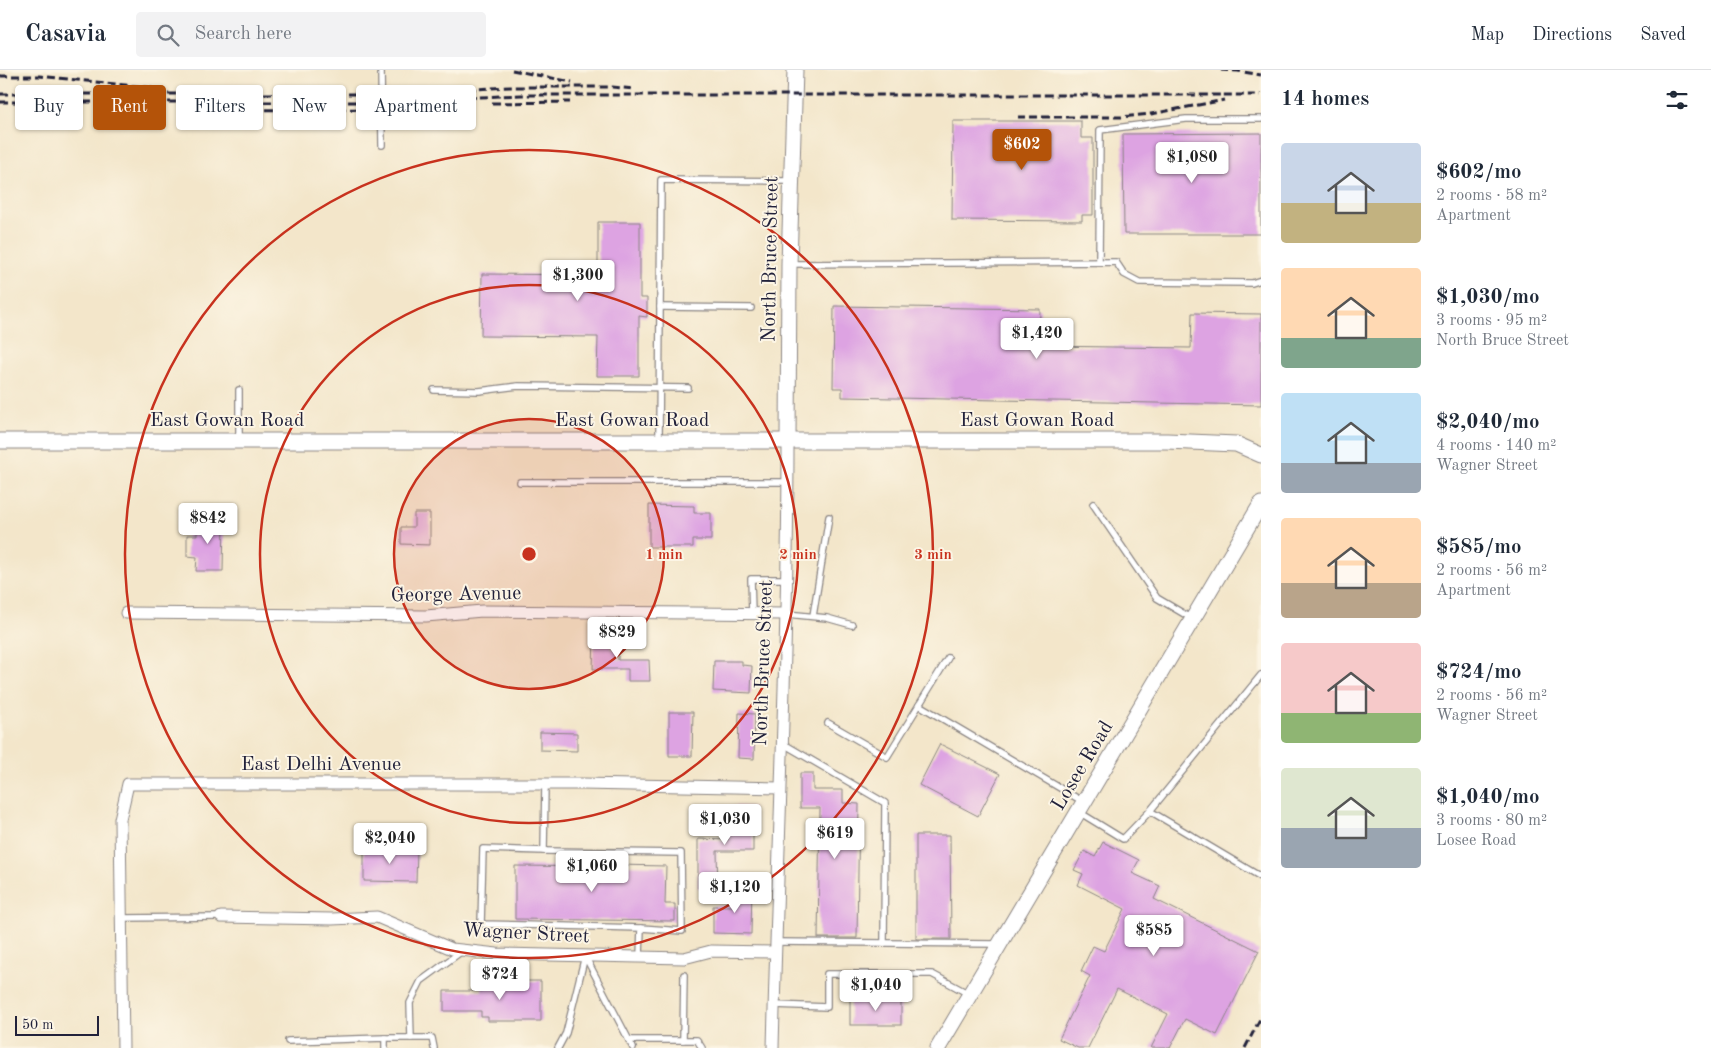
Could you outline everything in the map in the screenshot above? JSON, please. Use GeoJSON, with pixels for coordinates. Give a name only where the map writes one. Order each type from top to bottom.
{"type":"FeatureCollection","features":[{"type":"Feature","properties":{"kind":"street","name":"North Bruce Street"},"geometry":{"type":"LineString","coordinates":[[773,1048],[788,580],[789,264],[795,70]]}},
{"type":"Feature","properties":{"kind":"street","name":"East Gowan Road"},"geometry":{"type":"LineString","coordinates":[[0,441],[1167,441],[1236,444],[1261,455]]}},
{"type":"Feature","properties":{"kind":"street","name":"Losee Road"},"geometry":{"type":"LineString","coordinates":[[938,1048],[1261,504]]}},
{"type":"Feature","properties":{"kind":"street","name":"George Avenue"},"geometry":{"type":"LineString","coordinates":[[126,612],[426,616],[482,611],[787,614]]}},
{"type":"Feature","properties":{"kind":"street","name":"East Delhi Avenue"},"geometry":{"type":"LineString","coordinates":[[123,1048],[120,819],[128,784],[545,784],[780,788]]}},
{"type":"Feature","properties":{"kind":"street","name":"Wagner Street"},"geometry":{"type":"LineString","coordinates":[[221,917],[332,919],[377,917],[452,949],[497,954],[684,958],[710,951],[775,947]]}},
{"type":"Feature","properties":{"kind":"lane"},"geometry":{"type":"LineString","coordinates":[[381,70],[382,145]]}},
{"type":"Feature","properties":{"kind":"lane"},"geometry":{"type":"LineString","coordinates":[[1099,262],[1100,130],[1186,119],[1261,119]]}},
{"type":"Feature","properties":{"kind":"lane"},"geometry":{"type":"LineString","coordinates":[[659,441],[661,180],[792,181]]}},
{"type":"Feature","properties":{"kind":"lane"},"geometry":{"type":"LineString","coordinates":[[789,264],[1116,262],[1124,274],[1139,282],[1252,283],[1261,280]]}},
{"type":"Feature","properties":{"kind":"lane"},"geometry":{"type":"LineString","coordinates":[[1252,283],[1261,287]]}},
{"type":"Feature","properties":{"kind":"lane"},"geometry":{"type":"LineString","coordinates":[[660,307],[751,308]]}},
{"type":"Feature","properties":{"kind":"lane"},"geometry":{"type":"LineString","coordinates":[[434,390],[479,391],[518,386],[688,388]]}},
{"type":"Feature","properties":{"kind":"lane"},"geometry":{"type":"LineString","coordinates":[[239,390],[240,441]]}},
{"type":"Feature","properties":{"kind":"lane"},"geometry":{"type":"LineString","coordinates":[[520,482],[788,482]]}},
{"type":"Feature","properties":{"kind":"lane"},"geometry":{"type":"LineString","coordinates":[[1093,504],[1157,598],[1193,619]]}},
{"type":"Feature","properties":{"kind":"lane"},"geometry":{"type":"LineString","coordinates":[[813,616],[829,518]]}},
{"type":"Feature","properties":{"kind":"lane"},"geometry":{"type":"LineString","coordinates":[[752,614],[751,579],[788,580]]}},
{"type":"Feature","properties":{"kind":"lane"},"geometry":{"type":"LineString","coordinates":[[787,614],[827,618],[852,625]]}},
{"type":"Feature","properties":{"kind":"lane"},"geometry":{"type":"LineString","coordinates":[[828,723],[887,757],[948,658]]}},
{"type":"Feature","properties":{"kind":"lane"},"geometry":{"type":"LineString","coordinates":[[919,705],[1081,807],[1123,839],[1150,811],[1261,675]]}},
{"type":"Feature","properties":{"kind":"lane"},"geometry":{"type":"LineString","coordinates":[[782,743],[886,803],[884,943]]}},
{"type":"Feature","properties":{"kind":"lane"},"geometry":{"type":"LineString","coordinates":[[544,851],[545,784]]}},
{"type":"Feature","properties":{"kind":"lane"},"geometry":{"type":"LineString","coordinates":[[1150,811],[1261,877]]}},
{"type":"Feature","properties":{"kind":"lane"},"geometry":{"type":"LineString","coordinates":[[484,849],[544,851],[681,853],[682,930],[481,924],[484,849]]}},
{"type":"Feature","properties":{"kind":"lane"},"geometry":{"type":"LineString","coordinates":[[121,918],[221,917]]}},
{"type":"Feature","properties":{"kind":"lane"},"geometry":{"type":"LineString","coordinates":[[640,957],[641,928]]}},
{"type":"Feature","properties":{"kind":"lane"},"geometry":{"type":"LineString","coordinates":[[775,947],[884,943],[1000,944]]}},
{"type":"Feature","properties":{"kind":"lane"},"geometry":{"type":"LineString","coordinates":[[410,1038],[410,1003],[421,981],[463,950]]}},
{"type":"Feature","properties":{"kind":"lane"},"geometry":{"type":"LineString","coordinates":[[585,956],[633,1048]]}},
{"type":"Feature","properties":{"kind":"lane"},"geometry":{"type":"LineString","coordinates":[[558,1048],[566,1033],[585,956]]}},
{"type":"Feature","properties":{"kind":"lane"},"geometry":{"type":"LineString","coordinates":[[774,1005],[827,1006],[827,974],[932,974],[970,995]]}},
{"type":"Feature","properties":{"kind":"lane"},"geometry":{"type":"LineString","coordinates":[[683,1040],[684,975]]}},
{"type":"Feature","properties":{"kind":"lane"},"geometry":{"type":"LineString","coordinates":[[385,1038],[385,1048]]}},
{"type":"Feature","properties":{"kind":"lane"},"geometry":{"type":"LineString","coordinates":[[288,1041],[432,1038],[434,1048]]}},
{"type":"Feature","properties":{"kind":"lane"},"geometry":{"type":"LineString","coordinates":[[629,1040],[697,1040],[702,1048]]}},
{"type":"Feature","properties":{"kind":"building"},"geometry":{"type":"Polygon","coordinates":[[[953,121],[1081,121],[1081,138],[1093,138],[1093,215],[1082,215],[1082,221],[952,220],[953,121]]]}},
{"type":"Feature","properties":{"kind":"building"},"geometry":{"type":"Polygon","coordinates":[[[1261,133],[1261,234],[1124,234],[1123,134],[1261,133]]]}},
{"type":"Feature","properties":{"kind":"building"},"geometry":{"type":"Polygon","coordinates":[[[598,222],[640,222],[640,298],[647,298],[647,317],[639,316],[639,376],[597,376],[598,337],[481,336],[482,274],[598,275],[598,222]]]}},
{"type":"Feature","properties":{"kind":"building"},"geometry":{"type":"Polygon","coordinates":[[[834,306],[1040,309],[1039,346],[1191,348],[1192,313],[1261,314],[1261,405],[842,397],[842,388],[833,388],[834,306]]]}},
{"type":"Feature","properties":{"kind":"building"},"geometry":{"type":"Polygon","coordinates":[[[649,505],[694,506],[694,513],[711,513],[711,540],[693,540],[693,547],[649,547],[649,505]]]}},
{"type":"Feature","properties":{"kind":"building"},"geometry":{"type":"Polygon","coordinates":[[[414,513],[430,513],[430,545],[401,544],[401,527],[414,527],[414,513]]]}},
{"type":"Feature","properties":{"kind":"building"},"geometry":{"type":"Polygon","coordinates":[[[197,518],[224,519],[223,571],[196,571],[197,557],[187,556],[187,535],[197,535],[197,518]]]}},
{"type":"Feature","properties":{"kind":"building"},"geometry":{"type":"Polygon","coordinates":[[[594,632],[611,632],[611,649],[618,649],[618,660],[649,660],[650,681],[628,681],[628,669],[593,669],[594,632]]]}},
{"type":"Feature","properties":{"kind":"building"},"geometry":{"type":"Polygon","coordinates":[[[714,661],[742,661],[742,665],[752,666],[751,693],[713,691],[714,661]]]}},
{"type":"Feature","properties":{"kind":"building"},"geometry":{"type":"Polygon","coordinates":[[[669,712],[693,712],[692,756],[669,756],[669,712]]]}},
{"type":"Feature","properties":{"kind":"building"},"geometry":{"type":"Polygon","coordinates":[[[739,713],[755,714],[754,759],[738,758],[739,713]]]}},
{"type":"Feature","properties":{"kind":"building"},"geometry":{"type":"Polygon","coordinates":[[[540,732],[577,733],[577,751],[540,750],[540,732]]]}},
{"type":"Feature","properties":{"kind":"building"},"geometry":{"type":"Polygon","coordinates":[[[940,744],[1000,774],[978,816],[919,785],[940,744]]]}},
{"type":"Feature","properties":{"kind":"building"},"geometry":{"type":"Polygon","coordinates":[[[800,773],[813,773],[813,790],[843,790],[843,803],[859,804],[857,938],[818,938],[820,808],[800,808],[800,773]]]}},
{"type":"Feature","properties":{"kind":"building"},"geometry":{"type":"Polygon","coordinates":[[[728,806],[753,807],[753,851],[717,851],[718,893],[704,893],[704,888],[698,888],[698,839],[728,840],[728,806]]]}},
{"type":"Feature","properties":{"kind":"building"},"geometry":{"type":"Polygon","coordinates":[[[916,835],[950,835],[951,939],[916,939],[916,835]]]}},
{"type":"Feature","properties":{"kind":"building"},"geometry":{"type":"Polygon","coordinates":[[[1103,842],[1139,860],[1132,873],[1160,886],[1154,899],[1259,951],[1217,1035],[1185,1019],[1170,1048],[1151,1048],[1168,1014],[1117,989],[1088,1048],[1078,1048],[1059,1039],[1090,976],[1081,971],[1093,946],[1104,951],[1125,909],[1078,885],[1083,874],[1074,870],[1084,851],[1095,857],[1103,842]]]}},
{"type":"Feature","properties":{"kind":"building"},"geometry":{"type":"Polygon","coordinates":[[[364,849],[417,850],[416,882],[364,881],[364,849]]]}},
{"type":"Feature","properties":{"kind":"building"},"geometry":{"type":"Polygon","coordinates":[[[616,865],[666,866],[665,904],[675,904],[675,921],[515,919],[515,866],[616,867],[616,865]]]}},
{"type":"Feature","properties":{"kind":"building"},"geometry":{"type":"Polygon","coordinates":[[[741,883],[752,884],[751,934],[713,933],[713,906],[734,906],[735,889],[741,889],[741,883]]]}},
{"type":"Feature","properties":{"kind":"building"},"geometry":{"type":"Polygon","coordinates":[[[482,981],[541,981],[541,1021],[488,1021],[488,1017],[481,1017],[481,1011],[444,1011],[444,991],[482,991],[482,981]]]}},
{"type":"Feature","properties":{"kind":"building"},"geometry":{"type":"Polygon","coordinates":[[[850,999],[901,999],[901,1025],[850,1025],[850,999]]]}},
{"type":"Feature","properties":{"kind":"railway"},"geometry":{"type":"LineString","coordinates":[[512,70],[572,82]]}},
{"type":"Feature","properties":{"kind":"railway"},"geometry":{"type":"LineString","coordinates":[[1221,70],[1261,75]]}},
{"type":"Feature","properties":{"kind":"railway"},"geometry":{"type":"LineString","coordinates":[[0,76],[39,76],[124,85]]}},
{"type":"Feature","properties":{"kind":"railway"},"geometry":{"type":"LineString","coordinates":[[0,94],[381,94],[510,87],[612,87],[635,89]]}},
{"type":"Feature","properties":{"kind":"railway"},"geometry":{"type":"LineString","coordinates":[[0,102],[379,102],[521,95],[1261,95]]}},
{"type":"Feature","properties":{"kind":"railway"},"geometry":{"type":"LineString","coordinates":[[1018,117],[1121,117],[1151,114],[1224,100]]}},
{"type":"Feature","properties":{"kind":"railway"},"geometry":{"type":"LineString","coordinates":[[492,103],[570,102]]}},
{"type":"Feature","properties":{"kind":"railway"},"geometry":{"type":"LineString","coordinates":[[263,110],[356,109]]}},
{"type":"Feature","properties":{"kind":"railway"},"geometry":{"type":"LineString","coordinates":[[1245,1048],[1261,1017]]}}]}
